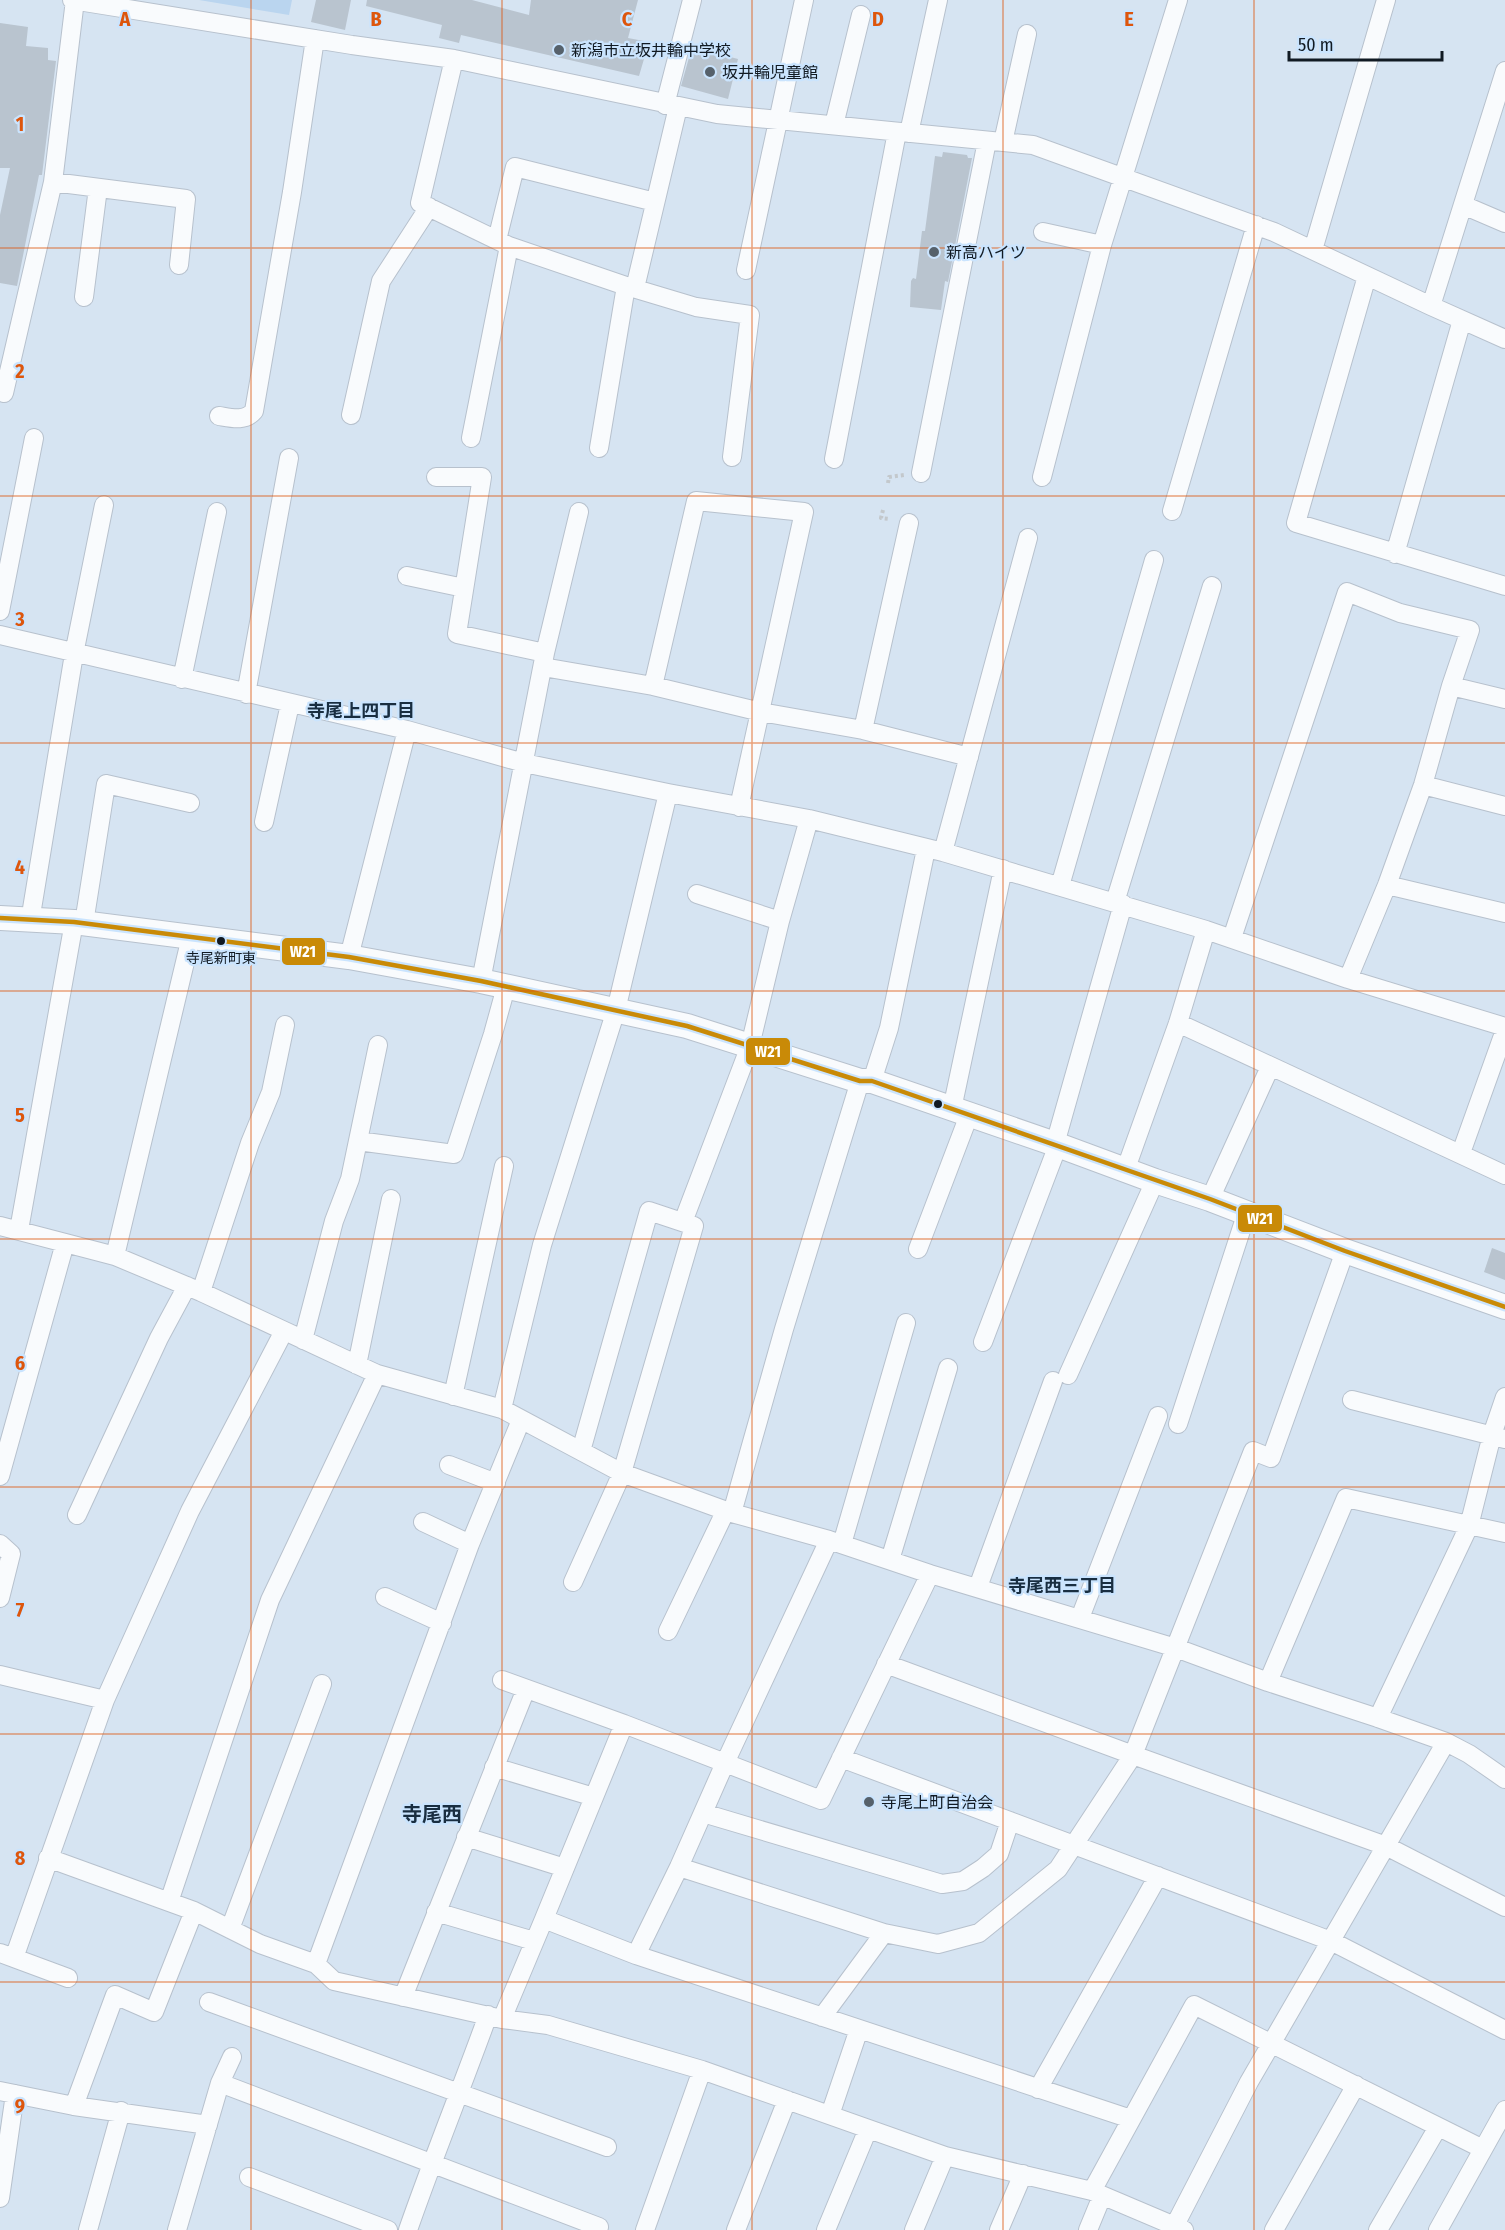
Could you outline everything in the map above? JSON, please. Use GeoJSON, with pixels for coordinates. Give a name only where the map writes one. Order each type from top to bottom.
{"type":"FeatureCollection","features":[{"type":"Feature","properties":{"kind":"street"},"geometry":{"type":"LineString","coordinates":[[4,393],[53,182],[74,0],[454,59],[717,114],[1033,145],[1256,225],[1505,339]]}},
{"type":"Feature","properties":{"kind":"street"},"geometry":{"type":"LineString","coordinates":[[599,448],[630,287],[655,202],[692,0]]}},
{"type":"Feature","properties":{"kind":"street"},"geometry":{"type":"LineString","coordinates":[[746,270],[804,0]]}},
{"type":"Feature","properties":{"kind":"street"},"geometry":{"type":"LineString","coordinates":[[834,459],[903,132],[938,0]]}},
{"type":"Feature","properties":{"kind":"street"},"geometry":{"type":"LineString","coordinates":[[1042,477],[1102,245],[1178,0]]}},
{"type":"Feature","properties":{"kind":"street"},"geometry":{"type":"LineString","coordinates":[[1313,250],[1386,0]]}},
{"type":"Feature","properties":{"kind":"street"},"geometry":{"type":"LineString","coordinates":[[834,125],[861,15]]}},
{"type":"Feature","properties":{"kind":"street"},"geometry":{"type":"LineString","coordinates":[[921,473],[995,142],[1027,34]]}},
{"type":"Feature","properties":{"kind":"street"},"geometry":{"type":"LineString","coordinates":[[219,416],[243,419],[249,417],[254,411],[292,192],[315,39]]}},
{"type":"Feature","properties":{"kind":"street"},"geometry":{"type":"LineString","coordinates":[[454,59],[420,202],[503,243],[630,287],[696,307],[750,315],[732,457]]}},
{"type":"Feature","properties":{"kind":"street"},"geometry":{"type":"LineString","coordinates":[[1431,306],[1463,205],[1499,112],[1505,71]]}},
{"type":"Feature","properties":{"kind":"street"},"geometry":{"type":"LineString","coordinates":[[471,438],[515,167],[655,202]]}},
{"type":"Feature","properties":{"kind":"street"},"geometry":{"type":"LineString","coordinates":[[53,182],[186,199],[180,265]]}},
{"type":"Feature","properties":{"kind":"street"},"geometry":{"type":"LineString","coordinates":[[84,297],[98,188]]}},
{"type":"Feature","properties":{"kind":"street"},"geometry":{"type":"LineString","coordinates":[[1463,205],[1505,223]]}},
{"type":"Feature","properties":{"kind":"street"},"geometry":{"type":"LineString","coordinates":[[351,415],[381,281],[429,207]]}},
{"type":"Feature","properties":{"kind":"street"},"geometry":{"type":"LineString","coordinates":[[1172,511],[1256,225]]}},
{"type":"Feature","properties":{"kind":"street"},"geometry":{"type":"LineString","coordinates":[[1043,232],[1102,245]]}},
{"type":"Feature","properties":{"kind":"street"},"geometry":{"type":"LineString","coordinates":[[1367,276],[1296,523],[1395,554],[1503,579]]}},
{"type":"Feature","properties":{"kind":"street"},"geometry":{"type":"LineString","coordinates":[[1395,554],[1462,320]]}},
{"type":"Feature","properties":{"kind":"street"},"geometry":{"type":"LineString","coordinates":[[0,611],[34,438]]}},
{"type":"Feature","properties":{"kind":"street"},"geometry":{"type":"LineString","coordinates":[[246,694],[289,458]]}},
{"type":"Feature","properties":{"kind":"street"},"geometry":{"type":"LineString","coordinates":[[436,477],[482,477],[457,634],[544,660],[761,712],[863,730],[969,757]]}},
{"type":"Feature","properties":{"kind":"street"},"geometry":{"type":"LineString","coordinates":[[653,686],[696,501],[804,512],[739,807]]}},
{"type":"Feature","properties":{"kind":"street"},"geometry":{"type":"LineString","coordinates":[[30,921],[74,654],[104,505]]}},
{"type":"Feature","properties":{"kind":"street"},"geometry":{"type":"LineString","coordinates":[[182,679],[217,512]]}},
{"type":"Feature","properties":{"kind":"street"},"geometry":{"type":"LineString","coordinates":[[481,981],[544,660],[579,512]]}},
{"type":"Feature","properties":{"kind":"street"},"geometry":{"type":"LineString","coordinates":[[863,730],[909,523]]}},
{"type":"Feature","properties":{"kind":"street"},"geometry":{"type":"LineString","coordinates":[[668,1631],[729,1511],[784,1329],[866,1081],[890,1028],[934,850],[969,757],[1028,538]]}},
{"type":"Feature","properties":{"kind":"street"},"geometry":{"type":"LineString","coordinates":[[1060,886],[1154,560]]}},
{"type":"Feature","properties":{"kind":"street"},"geometry":{"type":"LineString","coordinates":[[407,576],[464,588]]}},
{"type":"Feature","properties":{"kind":"street"},"geometry":{"type":"LineString","coordinates":[[983,1342],[1056,1144],[1119,903],[1212,586]]}},
{"type":"Feature","properties":{"kind":"street"},"geometry":{"type":"LineString","coordinates":[[1232,938],[1347,592],[1400,613],[1470,630],[1451,686],[1423,786],[1387,885],[1348,979]]}},
{"type":"Feature","properties":{"kind":"street"},"geometry":{"type":"LineString","coordinates":[[0,635],[406,730],[524,763],[668,794],[809,819],[934,850],[1232,938],[1348,979],[1505,1029],[1461,1153]]}},
{"type":"Feature","properties":{"kind":"street"},"geometry":{"type":"LineString","coordinates":[[1451,686],[1505,699]]}},
{"type":"Feature","properties":{"kind":"street"},"geometry":{"type":"LineString","coordinates":[[264,822],[290,704]]}},
{"type":"Feature","properties":{"kind":"street"},"geometry":{"type":"LineString","coordinates":[[349,957],[406,730]]}},
{"type":"Feature","properties":{"kind":"street"},"geometry":{"type":"LineString","coordinates":[[19,1230],[106,784],[190,803]]}},
{"type":"Feature","properties":{"kind":"street"},"geometry":{"type":"LineString","coordinates":[[1423,786],[1505,806]]}},
{"type":"Feature","properties":{"kind":"street"},"geometry":{"type":"LineString","coordinates":[[502,1409],[542,1245],[616,1010],[668,794]]}},
{"type":"Feature","properties":{"kind":"street"},"geometry":{"type":"LineString","coordinates":[[683,1222],[750,1046],[780,921],[809,819]]}},
{"type":"Feature","properties":{"kind":"street"},"geometry":{"type":"LineString","coordinates":[[918,1250],[961,1112],[1003,869]]}},
{"type":"Feature","properties":{"kind":"street"},"geometry":{"type":"LineString","coordinates":[[1387,885],[1505,914]]}},
{"type":"Feature","properties":{"kind":"street"},"geometry":{"type":"LineString","coordinates":[[697,894],[780,921]]}},
{"type":"Feature","properties":{"kind":"street"},"geometry":{"type":"LineString","coordinates":[[0,918],[79,923],[349,957],[481,981],[687,1026],[866,1081],[1056,1144],[1125,1171],[1210,1198],[1345,1251],[1505,1307]]}},
{"type":"Feature","properties":{"kind":"street"},"geometry":{"type":"LineString","coordinates":[[1125,1171],[1178,1023],[1206,930]]}},
{"type":"Feature","properties":{"kind":"street"},"geometry":{"type":"LineString","coordinates":[[115,1256],[191,937]]}},
{"type":"Feature","properties":{"kind":"street"},"geometry":{"type":"LineString","coordinates":[[358,1141],[454,1154],[493,1035],[506,987]]}},
{"type":"Feature","properties":{"kind":"street"},"geometry":{"type":"LineString","coordinates":[[1178,1023],[1505,1175]]}},
{"type":"Feature","properties":{"kind":"street"},"geometry":{"type":"LineString","coordinates":[[77,1515],[159,1338],[194,1289],[271,1092],[285,1025]]}},
{"type":"Feature","properties":{"kind":"street"},"geometry":{"type":"LineString","coordinates":[[303,1340],[334,1221],[350,1179],[378,1046]]}},
{"type":"Feature","properties":{"kind":"street"},"geometry":{"type":"LineString","coordinates":[[1210,1198],[1270,1067]]}},
{"type":"Feature","properties":{"kind":"street"},"geometry":{"type":"LineString","coordinates":[[453,1396],[504,1166]]}},
{"type":"Feature","properties":{"kind":"street"},"geometry":{"type":"LineString","coordinates":[[978,1587],[1061,1378],[1155,1181]]}},
{"type":"Feature","properties":{"kind":"street"},"geometry":{"type":"LineString","coordinates":[[357,1365],[391,1199]]}},
{"type":"Feature","properties":{"kind":"street"},"geometry":{"type":"LineString","coordinates":[[573,1582],[622,1473],[694,1226],[649,1210],[581,1451]]}},
{"type":"Feature","properties":{"kind":"street"},"geometry":{"type":"LineString","coordinates":[[1178,1425],[1247,1212]]}},
{"type":"Feature","properties":{"kind":"street"},"geometry":{"type":"LineString","coordinates":[[0,1226],[115,1256],[194,1289],[377,1374],[502,1409],[622,1473],[729,1511],[1176,1648],[1268,1682],[1378,1718],[1446,1742],[1469,1754],[1505,1779]]}},
{"type":"Feature","properties":{"kind":"street"},"geometry":{"type":"LineString","coordinates":[[0,1476],[65,1243]]}},
{"type":"Feature","properties":{"kind":"street"},"geometry":{"type":"LineString","coordinates":[[679,1867],[884,1934],[938,1944],[979,1933],[1058,1869],[1132,1755],[1253,1450],[1271,1458],[1345,1251]]}},
{"type":"Feature","properties":{"kind":"street"},"geometry":{"type":"LineString","coordinates":[[636,1954],[679,1867],[725,1763],[836,1542],[906,1323]]}},
{"type":"Feature","properties":{"kind":"street"},"geometry":{"type":"LineString","coordinates":[[68,1978],[7,1955],[48,1858],[105,1700],[190,1511],[284,1331]]}},
{"type":"Feature","properties":{"kind":"street"},"geometry":{"type":"LineString","coordinates":[[890,1560],[948,1368]]}},
{"type":"Feature","properties":{"kind":"street"},"geometry":{"type":"LineString","coordinates":[[168,1902],[270,1600],[377,1374]]}},
{"type":"Feature","properties":{"kind":"street"},"geometry":{"type":"LineString","coordinates":[[1378,1718],[1469,1526],[1498,1437],[1505,1397]]}},
{"type":"Feature","properties":{"kind":"street"},"geometry":{"type":"LineString","coordinates":[[1352,1400],[1498,1437]]}},
{"type":"Feature","properties":{"kind":"street"},"geometry":{"type":"LineString","coordinates":[[1080,1618],[1158,1416]]}},
{"type":"Feature","properties":{"kind":"street"},"geometry":{"type":"LineString","coordinates":[[316,1964],[470,1544],[521,1419]]}},
{"type":"Feature","properties":{"kind":"street"},"geometry":{"type":"LineString","coordinates":[[449,1465],[496,1483]]}},
{"type":"Feature","properties":{"kind":"street"},"geometry":{"type":"LineString","coordinates":[[1268,1682],[1346,1497],[1505,1533]]}},
{"type":"Feature","properties":{"kind":"street"},"geometry":{"type":"LineString","coordinates":[[423,1522],[470,1544]]}},
{"type":"Feature","properties":{"kind":"street"},"geometry":{"type":"LineString","coordinates":[[0,1544],[11,1554],[0,1598]]}},
{"type":"Feature","properties":{"kind":"street"},"geometry":{"type":"LineString","coordinates":[[502,1680],[821,1800],[930,1574]]}},
{"type":"Feature","properties":{"kind":"street"},"geometry":{"type":"LineString","coordinates":[[385,1597],[442,1623]]}},
{"type":"Feature","properties":{"kind":"street"},"geometry":{"type":"LineString","coordinates":[[886,1664],[1386,1846],[1505,1907]]}},
{"type":"Feature","properties":{"kind":"street"},"geometry":{"type":"LineString","coordinates":[[0,1676],[105,1700]]}},
{"type":"Feature","properties":{"kind":"street"},"geometry":{"type":"LineString","coordinates":[[230,1929],[322,1684]]}},
{"type":"Feature","properties":{"kind":"street"},"geometry":{"type":"LineString","coordinates":[[403,1996],[526,1689]]}},
{"type":"Feature","properties":{"kind":"street"},"geometry":{"type":"LineString","coordinates":[[408,2230],[460,2094],[544,1919],[624,1724]]}},
{"type":"Feature","properties":{"kind":"street"},"geometry":{"type":"LineString","coordinates":[[48,1858],[194,1911],[260,1944],[316,1964],[333,1981],[495,2017],[548,2025],[702,2070],[945,2156],[1097,2193],[1179,2228],[1249,2082],[1446,1742]]}},
{"type":"Feature","properties":{"kind":"street"},"geometry":{"type":"LineString","coordinates":[[841,1758],[1331,1941],[1505,2030]]}},
{"type":"Feature","properties":{"kind":"street"},"geometry":{"type":"LineString","coordinates":[[494,1767],[594,1797]]}},
{"type":"Feature","properties":{"kind":"street"},"geometry":{"type":"LineString","coordinates":[[703,1814],[942,1884],[963,1881],[999,1854],[1010,1821]]}},
{"type":"Feature","properties":{"kind":"street"},"geometry":{"type":"LineString","coordinates":[[466,1837],[565,1868]]}},
{"type":"Feature","properties":{"kind":"street"},"geometry":{"type":"LineString","coordinates":[[1038,2089],[1158,1876]]}},
{"type":"Feature","properties":{"kind":"street"},"geometry":{"type":"LineString","coordinates":[[74,2106],[115,1995],[154,2012],[194,1911]]}},
{"type":"Feature","properties":{"kind":"street"},"geometry":{"type":"LineString","coordinates":[[436,1912],[534,1941]]}},
{"type":"Feature","properties":{"kind":"street"},"geometry":{"type":"LineString","coordinates":[[544,1919],[636,1954],[1131,2119]]}},
{"type":"Feature","properties":{"kind":"street"},"geometry":{"type":"LineString","coordinates":[[822,2017],[884,1934]]}},
{"type":"Feature","properties":{"kind":"street"},"geometry":{"type":"LineString","coordinates":[[209,2002],[607,2147]]}},
{"type":"Feature","properties":{"kind":"street"},"geometry":{"type":"LineString","coordinates":[[1088,2230],[1097,2193],[1131,2119],[1194,2006],[1483,2149]]}},
{"type":"Feature","properties":{"kind":"street"},"geometry":{"type":"LineString","coordinates":[[830,2115],[859,2029]]}},
{"type":"Feature","properties":{"kind":"street"},"geometry":{"type":"LineString","coordinates":[[177,2230],[220,2083],[232,2057]]}},
{"type":"Feature","properties":{"kind":"street"},"geometry":{"type":"LineString","coordinates":[[645,2230],[702,2070]]}},
{"type":"Feature","properties":{"kind":"street"},"geometry":{"type":"LineString","coordinates":[[220,2083],[599,2227]]}},
{"type":"Feature","properties":{"kind":"street"},"geometry":{"type":"LineString","coordinates":[[1274,2230],[1356,2085]]}},
{"type":"Feature","properties":{"kind":"street"},"geometry":{"type":"LineString","coordinates":[[0,2198],[8,2092],[74,2106],[208,2125]]}},
{"type":"Feature","properties":{"kind":"street"},"geometry":{"type":"LineString","coordinates":[[736,2230],[787,2100]]}},
{"type":"Feature","properties":{"kind":"street"},"geometry":{"type":"LineString","coordinates":[[88,2230],[121,2111]]}},
{"type":"Feature","properties":{"kind":"street"},"geometry":{"type":"LineString","coordinates":[[1438,2230],[1502,2119]]}},
{"type":"Feature","properties":{"kind":"street"},"geometry":{"type":"LineString","coordinates":[[1378,2230],[1438,2127]]}},
{"type":"Feature","properties":{"kind":"street"},"geometry":{"type":"LineString","coordinates":[[826,2230],[868,2129]]}},
{"type":"Feature","properties":{"kind":"street"},"geometry":{"type":"LineString","coordinates":[[914,2230],[945,2156]]}},
{"type":"Feature","properties":{"kind":"street"},"geometry":{"type":"LineString","coordinates":[[999,2230],[1023,2174]]}},
{"type":"Feature","properties":{"kind":"street"},"geometry":{"type":"LineString","coordinates":[[249,2177],[388,2230]]}},
{"type":"Feature","properties":{"kind":"shaded area"},"geometry":{"type":"Polygon","coordinates":[[[199,0],[292,0],[289,15],[199,0]]]}},
{"type":"Feature","properties":{"kind":"building"},"geometry":{"type":"Polygon","coordinates":[[[316,0],[351,0],[345,30],[311,22],[316,0]]]}},
{"type":"Feature","properties":{"kind":"building"},"geometry":{"type":"Polygon","coordinates":[[[367,0],[472,0],[529,15],[531,0],[638,0],[628,38],[649,42],[639,76],[461,35],[459,43],[439,38],[442,25],[366,6],[367,0]]]}},
{"type":"Feature","properties":{"kind":"building"},"geometry":{"type":"Polygon","coordinates":[[[0,23],[28,27],[26,46],[48,48],[48,60],[56,61],[42,175],[39,175],[17,286],[0,283],[0,215],[10,168],[0,168],[0,23]]]}},
{"type":"Feature","properties":{"kind":"building","name":"坂井輪児童館"},"geometry":{"type":"Polygon","coordinates":[[[692,47],[738,59],[728,99],[681,86],[692,47]]]}},
{"type":"Feature","properties":{"kind":"building","name":"新高ハイツ"},"geometry":{"type":"Polygon","coordinates":[[[943,152],[967,155],[968,158],[972,158],[948,282],[945,281],[941,310],[910,307],[911,281],[913,278],[916,279],[935,156],[942,157],[943,152]]]}},
{"type":"Feature","properties":{"kind":"building"},"geometry":{"type":"Polygon","coordinates":[[[1492,1248],[1505,1253],[1505,1280],[1484,1272],[1492,1248]]]}},
{"type":"Feature","properties":{"kind":"transit line","name":"W21"},"geometry":{"type":"LineString","coordinates":[[0,918],[74,922],[349,957],[481,981],[687,1026],[860,1081],[872,1081],[1210,1199],[1345,1251],[1505,1307]]}},
{"type":"Feature","properties":{"kind":"place","name":"新潟市立坂井輪中学校"},"geometry":{"type":"Point","coordinates":[559,50]}},
{"type":"Feature","properties":{"kind":"place","name":"坂井輪児童館"},"geometry":{"type":"Point","coordinates":[710,72]}},
{"type":"Feature","properties":{"kind":"place","name":"新高ハイツ"},"geometry":{"type":"Point","coordinates":[934,252]}},
{"type":"Feature","properties":{"kind":"place","name":"寺尾新町東"},"geometry":{"type":"Point","coordinates":[221,941]}},
{"type":"Feature","properties":{"kind":"place","name":"寺尾上町自治会"},"geometry":{"type":"Point","coordinates":[869,1802]}},
{"type":"Feature","properties":{"kind":"district","name":"寺尾上四丁目"},"geometry":{"type":"Point","coordinates":[361,711]}},
{"type":"Feature","properties":{"kind":"district","name":"寺尾西三丁目"},"geometry":{"type":"Point","coordinates":[1062,1586]}},
{"type":"Feature","properties":{"kind":"district","name":"寺尾西"},"geometry":{"type":"Point","coordinates":[432,1814]}}]}
